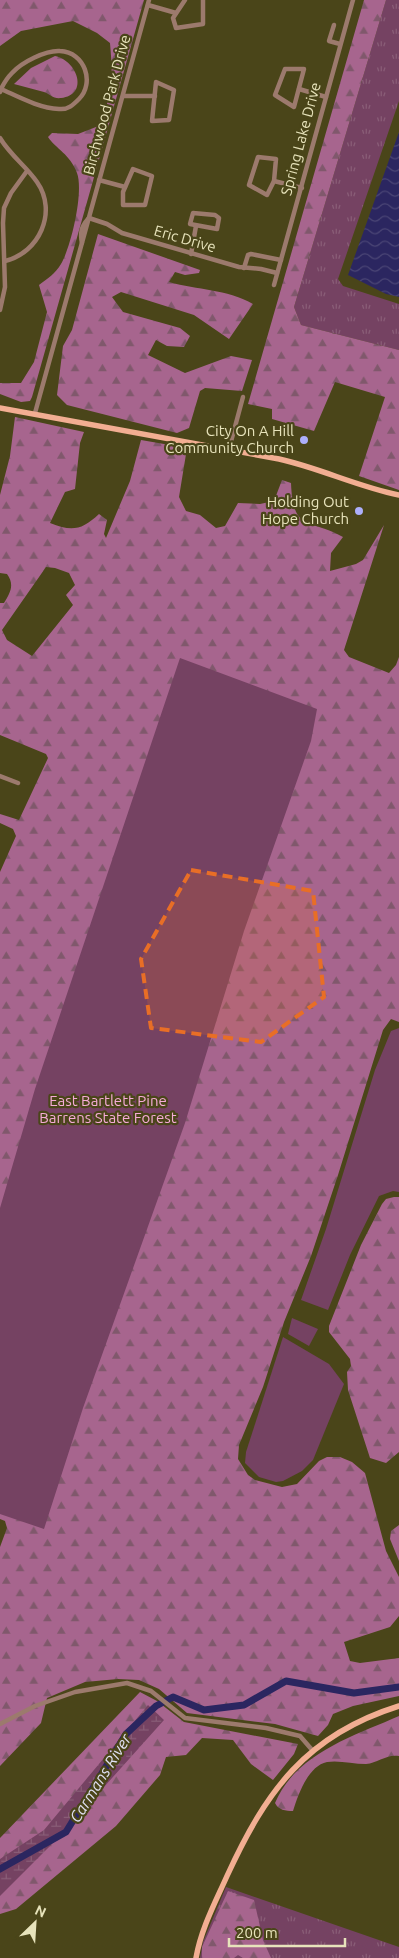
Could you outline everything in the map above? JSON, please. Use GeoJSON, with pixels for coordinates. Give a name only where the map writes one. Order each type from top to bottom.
{"type":"FeatureCollection","features":[{"type":"Feature","properties":{"kind":"main road"},"geometry":{"type":"LineString","coordinates":[[0,408],[298,463],[383,492],[399,495]]}},
{"type":"Feature","properties":{"kind":"main road"},"geometry":{"type":"LineString","coordinates":[[196,1958],[208,1917],[248,1829],[283,1780],[313,1751],[351,1725],[399,1706]]}},
{"type":"Feature","properties":{"kind":"street"},"geometry":{"type":"LineString","coordinates":[[185,0],[173,18],[176,28],[203,24],[203,0]]}},
{"type":"Feature","properties":{"kind":"street","name":"Spring Lake Drive"},"geometry":{"type":"LineString","coordinates":[[274,285],[353,0]]}},
{"type":"Feature","properties":{"kind":"street"},"geometry":{"type":"LineString","coordinates":[[148,2],[176,13]]}},
{"type":"Feature","properties":{"kind":"street","name":"Birchwood Park Drive"},"geometry":{"type":"LineString","coordinates":[[35,413],[82,244],[89,230],[89,218],[148,2]]}},
{"type":"Feature","properties":{"kind":"street"},"geometry":{"type":"LineString","coordinates":[[334,25],[329,41],[340,44]]}},
{"type":"Feature","properties":{"kind":"street"},"geometry":{"type":"LineString","coordinates":[[61,51],[74,55],[83,64],[87,76],[86,89],[81,98],[70,107],[61,110],[46,107],[0,90],[12,72],[47,52],[61,51]]}},
{"type":"Feature","properties":{"kind":"street"},"geometry":{"type":"LineString","coordinates":[[285,69],[304,69],[299,88],[294,107],[275,95],[285,69]]}},
{"type":"Feature","properties":{"kind":"street"},"geometry":{"type":"LineString","coordinates":[[156,82],[174,90],[168,120],[152,121],[155,96],[156,82]]}},
{"type":"Feature","properties":{"kind":"street"},"geometry":{"type":"LineString","coordinates":[[299,88],[326,97]]}},
{"type":"Feature","properties":{"kind":"street"},"geometry":{"type":"LineString","coordinates":[[123,96],[155,96]]}},
{"type":"Feature","properties":{"kind":"street"},"geometry":{"type":"LineString","coordinates":[[0,138],[38,183],[44,198],[46,214],[37,241],[26,252],[5,261]]}},
{"type":"Feature","properties":{"kind":"street"},"geometry":{"type":"LineString","coordinates":[[258,157],[276,159],[274,181],[267,196],[249,185],[258,157]]}},
{"type":"Feature","properties":{"kind":"street"},"geometry":{"type":"LineString","coordinates":[[133,169],[152,176],[145,205],[123,205],[125,187],[133,169]]}},
{"type":"Feature","properties":{"kind":"street"},"geometry":{"type":"LineString","coordinates":[[0,310],[5,287],[4,208],[11,193],[27,171]]}},
{"type":"Feature","properties":{"kind":"street"},"geometry":{"type":"LineString","coordinates":[[99,180],[125,187]]}},
{"type":"Feature","properties":{"kind":"street"},"geometry":{"type":"LineString","coordinates":[[274,181],[302,188]]}},
{"type":"Feature","properties":{"kind":"street"},"geometry":{"type":"LineString","coordinates":[[193,212],[215,215],[219,218],[217,229],[196,226],[190,224],[193,212]]}},
{"type":"Feature","properties":{"kind":"street","name":"Eric Drive"},"geometry":{"type":"LineString","coordinates":[[89,218],[107,224],[122,233],[191,254],[244,268],[277,273]]}},
{"type":"Feature","properties":{"kind":"street"},"geometry":{"type":"LineString","coordinates":[[191,254],[196,226]]}},
{"type":"Feature","properties":{"kind":"street"},"geometry":{"type":"LineString","coordinates":[[244,268],[248,255],[251,254],[281,260]]}},
{"type":"Feature","properties":{"kind":"street"},"geometry":{"type":"LineString","coordinates":[[228,449],[243,397]]}},
{"type":"Feature","properties":{"kind":"street"},"geometry":{"type":"LineString","coordinates":[[0,776],[18,783]]}},
{"type":"Feature","properties":{"kind":"street"},"geometry":{"type":"LineString","coordinates":[[0,1724],[35,1706],[66,1695],[118,1683],[143,1687],[185,1718],[266,1728],[300,1736],[313,1751]]}},
{"type":"Feature","properties":{"kind":"highlighted area"},"geometry":{"type":"Polygon","coordinates":[[[191,870],[313,891],[324,997],[261,1042],[151,1028],[141,959],[191,870]]]}},
{"type":"Feature","properties":{"kind":"green space"},"geometry":{"type":"Polygon","coordinates":[[[0,0],[144,0],[32,397],[30,401],[21,402],[0,394],[0,383],[21,383],[34,362],[47,312],[39,285],[54,273],[65,256],[78,206],[79,182],[74,166],[48,137],[52,133],[78,134],[96,127],[109,96],[112,67],[110,43],[97,33],[73,21],[21,31],[0,46],[0,0]]]}},
{"type":"Feature","properties":{"kind":"green space"},"geometry":{"type":"Polygon","coordinates":[[[364,0],[386,0],[294,307],[301,325],[399,350],[399,490],[359,476],[385,397],[335,382],[314,431],[272,419],[272,409],[248,404],[364,0]]]}},
{"type":"Feature","properties":{"kind":"green space"},"geometry":{"type":"Polygon","coordinates":[[[386,0],[399,0],[399,101],[338,279],[343,286],[399,304],[399,350],[301,325],[294,307],[386,0]]]}},
{"type":"Feature","properties":{"kind":"green space"},"geometry":{"type":"Polygon","coordinates":[[[55,56],[70,64],[77,78],[75,91],[70,96],[56,98],[44,92],[14,84],[31,68],[55,56]]]}},
{"type":"Feature","properties":{"kind":"green space"},"geometry":{"type":"Polygon","coordinates":[[[98,234],[200,270],[199,273],[185,275],[175,272],[169,282],[233,295],[253,304],[229,339],[194,315],[121,292],[112,297],[123,312],[180,328],[190,336],[184,347],[167,346],[156,340],[148,355],[185,373],[231,356],[252,360],[242,391],[205,388],[200,391],[189,428],[177,433],[67,405],[57,395],[63,346],[72,330],[98,234]]]}},
{"type":"Feature","properties":{"kind":"green space"},"geometry":{"type":"Polygon","coordinates":[[[15,417],[84,432],[80,443],[75,489],[65,492],[50,523],[65,528],[76,528],[99,514],[107,520],[104,534],[106,538],[130,481],[141,440],[187,448],[179,497],[186,511],[200,515],[216,528],[225,526],[238,503],[260,504],[274,501],[282,480],[291,483],[292,499],[299,517],[305,522],[343,537],[331,553],[330,571],[356,564],[363,560],[384,525],[344,650],[349,657],[389,673],[396,665],[399,657],[399,1022],[391,1019],[383,1030],[311,1256],[284,1322],[263,1387],[239,1445],[238,1459],[248,1475],[255,1480],[282,1487],[297,1484],[319,1461],[327,1457],[340,1457],[352,1462],[365,1473],[386,1551],[399,1577],[399,1616],[390,1627],[344,1642],[350,1661],[360,1663],[399,1658],[399,1696],[353,1706],[333,1714],[328,1725],[318,1736],[275,1724],[187,1713],[159,1689],[139,1680],[118,1679],[85,1682],[47,1698],[41,1723],[0,1766],[0,1547],[7,1528],[5,1521],[0,1519],[0,872],[16,836],[13,829],[0,823],[0,814],[19,820],[48,758],[46,754],[0,735],[0,603],[4,603],[10,592],[11,582],[7,574],[0,573],[0,495],[10,456],[15,417]],[[46,567],[2,630],[7,640],[32,656],[73,605],[66,595],[75,585],[69,573],[46,567]]]}},
{"type":"Feature","properties":{"kind":"green space","name":"East Bartlett Pine Barrens State Forest"},"geometry":{"type":"Polygon","coordinates":[[[180,658],[317,709],[311,741],[244,931],[185,1123],[83,1408],[44,1529],[0,1514],[0,1208],[35,1089],[180,658]]]}},
{"type":"Feature","properties":{"kind":"green space"},"geometry":{"type":"Polygon","coordinates":[[[399,1028],[399,1192],[393,1191],[379,1196],[350,1255],[328,1310],[301,1300],[326,1229],[375,1070],[391,1031],[399,1028]]]}},
{"type":"Feature","properties":{"kind":"green space"},"geometry":{"type":"Polygon","coordinates":[[[399,1197],[399,1452],[386,1463],[370,1458],[348,1390],[347,1372],[351,1366],[350,1359],[329,1332],[329,1326],[361,1245],[382,1204],[386,1199],[399,1197]]]}},
{"type":"Feature","properties":{"kind":"green space"},"geometry":{"type":"Polygon","coordinates":[[[292,1318],[318,1329],[309,1346],[288,1334],[292,1318]]]}},
{"type":"Feature","properties":{"kind":"green space"},"geometry":{"type":"Polygon","coordinates":[[[283,1337],[329,1364],[344,1384],[313,1460],[302,1471],[283,1481],[276,1482],[259,1477],[245,1463],[246,1452],[283,1337]]]}},
{"type":"Feature","properties":{"kind":"green space"},"geometry":{"type":"Polygon","coordinates":[[[399,1525],[399,1561],[390,1539],[391,1531],[399,1525]]]}},
{"type":"Feature","properties":{"kind":"green space"},"geometry":{"type":"Polygon","coordinates":[[[140,1692],[157,1701],[184,1722],[298,1744],[294,1754],[273,1780],[251,1764],[233,1740],[202,1738],[186,1755],[166,1757],[160,1775],[116,1826],[16,1909],[0,1914],[0,1838],[140,1692]]]}},
{"type":"Feature","properties":{"kind":"green space"},"geometry":{"type":"Polygon","coordinates":[[[148,1705],[164,1720],[61,1835],[0,1896],[0,1859],[44,1830],[148,1705]]]}},
{"type":"Feature","properties":{"kind":"green space"},"geometry":{"type":"Polygon","coordinates":[[[399,1716],[399,1756],[390,1756],[366,1764],[327,1762],[314,1769],[309,1775],[293,1811],[282,1810],[276,1805],[275,1803],[285,1786],[297,1771],[312,1759],[346,1739],[399,1716]]]}},
{"type":"Feature","properties":{"kind":"green space"},"geometry":{"type":"Polygon","coordinates":[[[226,1887],[399,1947],[399,1958],[200,1958],[203,1942],[226,1887]]]}},
{"type":"Feature","properties":{"kind":"green space"},"geometry":{"type":"Polygon","coordinates":[[[228,1891],[254,1900],[263,1940],[271,1958],[243,1958],[238,1955],[234,1958],[202,1958],[202,1947],[228,1891]]]}},
{"type":"Feature","properties":{"kind":"water"},"geometry":{"type":"Polygon","coordinates":[[[399,132],[399,297],[386,294],[348,275],[399,132]]]}},
{"type":"Feature","properties":{"kind":"waterway","name":"Carmans River"},"geometry":{"type":"LineString","coordinates":[[0,1869],[66,1832],[126,1734],[156,1706],[173,1697],[204,1710],[244,1705],[286,1681],[354,1693],[399,1687]]}},
{"type":"Feature","properties":{"kind":"place","name":"City On A Hill Community Church"},"geometry":{"type":"Point","coordinates":[304,440]}},
{"type":"Feature","properties":{"kind":"place","name":"Holding Out Hope Church"},"geometry":{"type":"Point","coordinates":[359,511]}}]}
